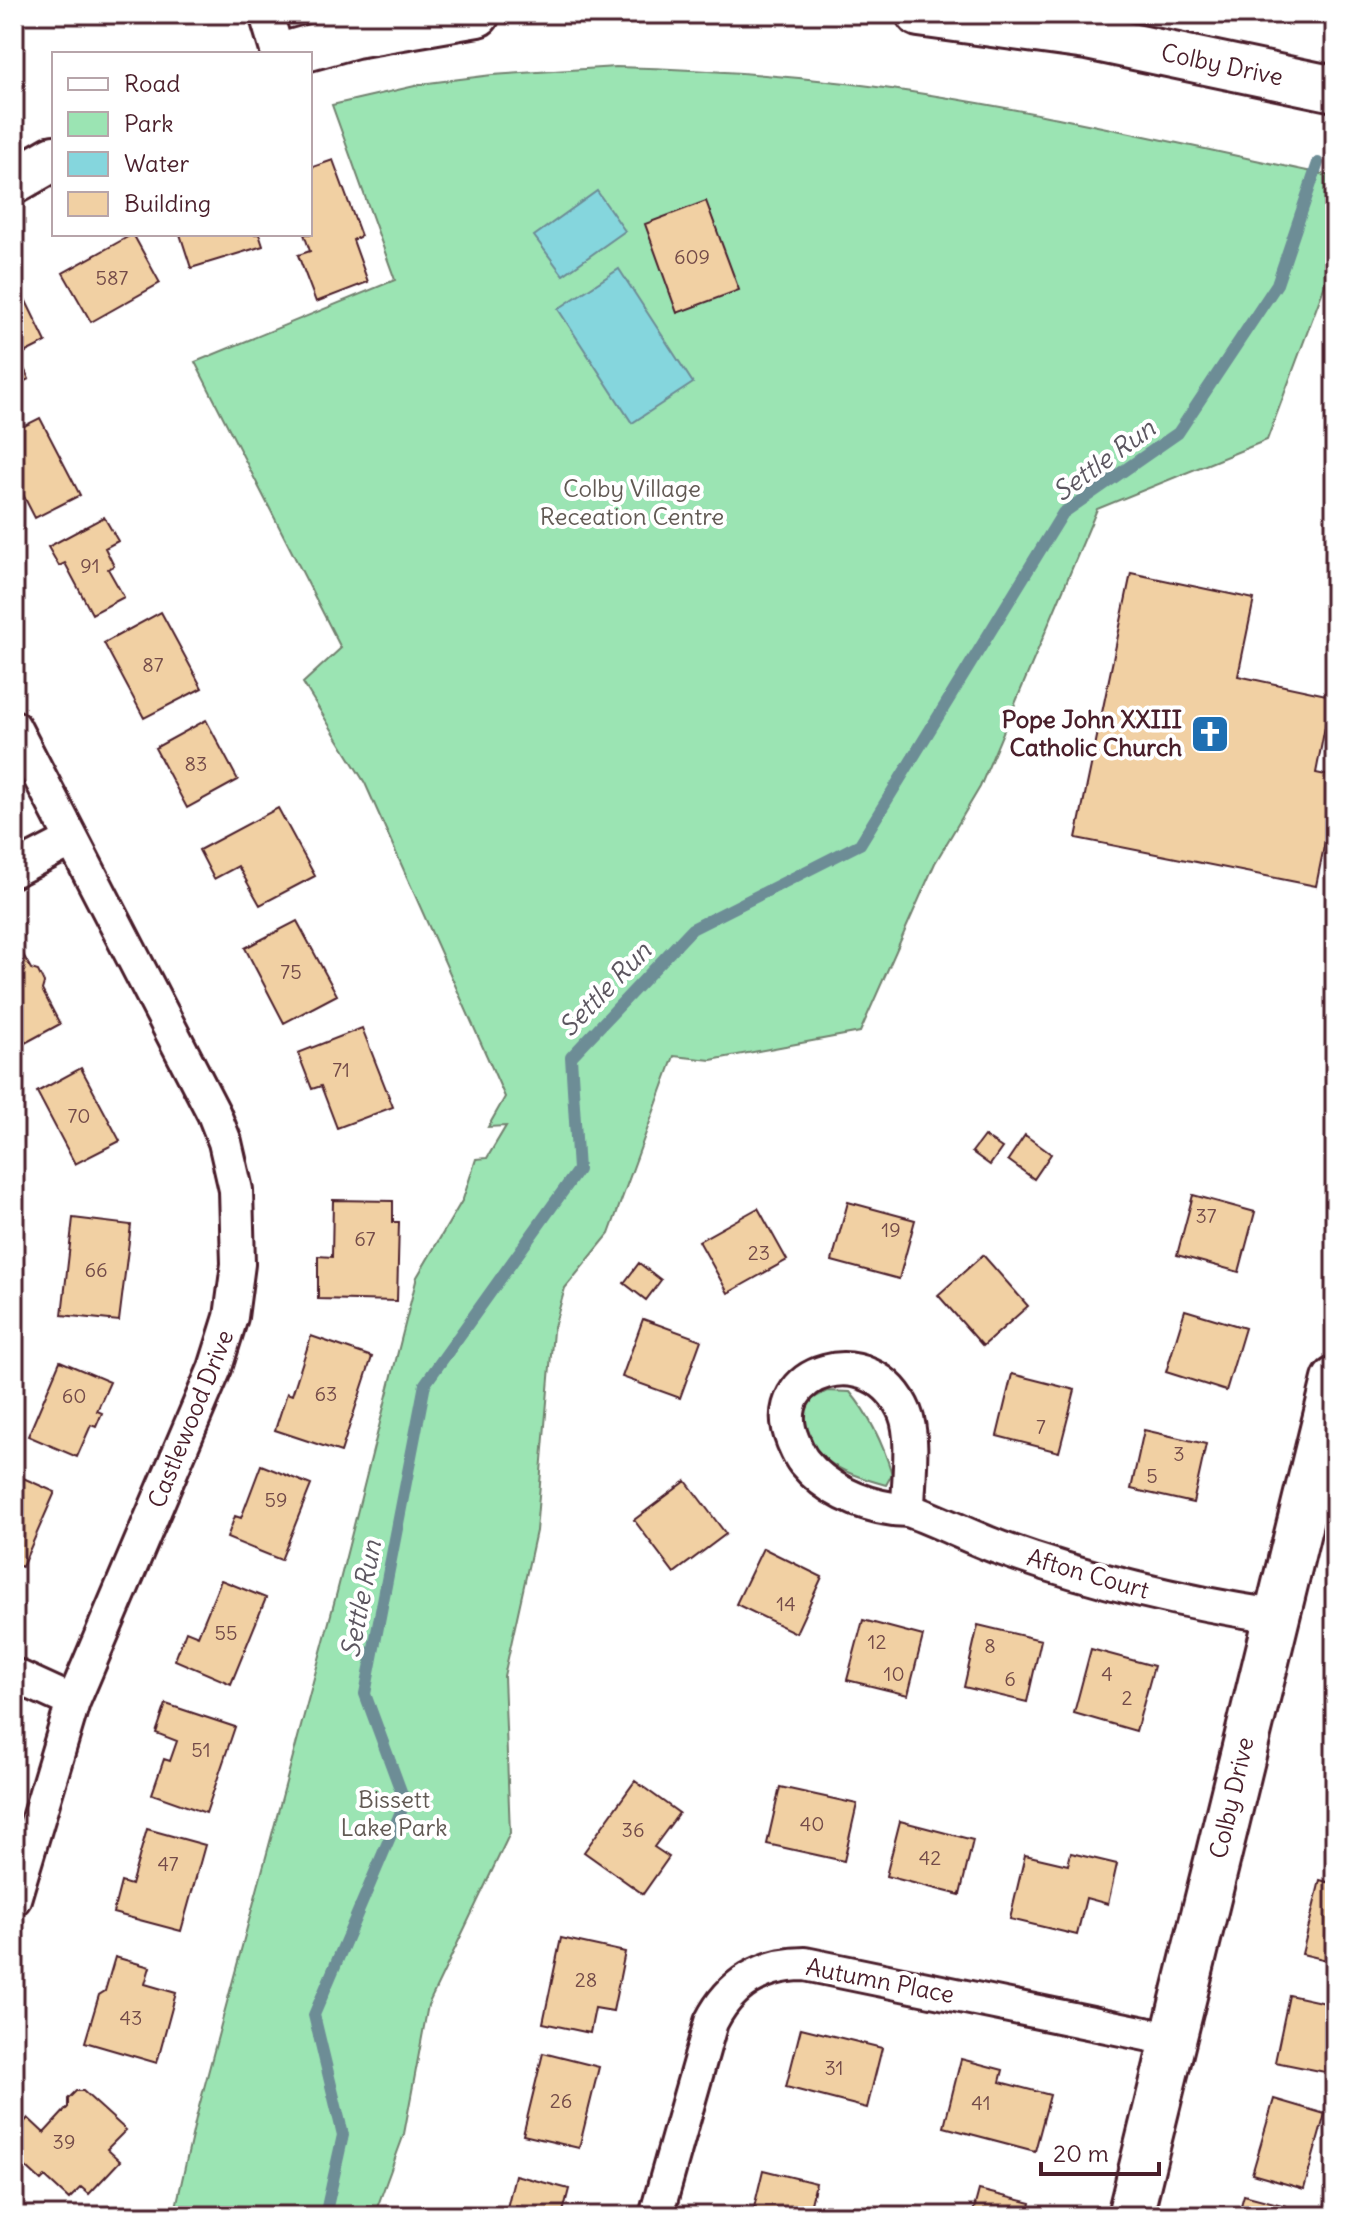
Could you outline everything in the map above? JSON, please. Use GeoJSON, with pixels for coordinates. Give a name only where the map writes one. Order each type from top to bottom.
{"type":"FeatureCollection","features":[{"type":"Feature","properties":{"kind":"street"},"geometry":{"type":"LineString","coordinates":[[266,14],[277,52]]}},
{"type":"Feature","properties":{"kind":"street"},"geometry":{"type":"LineString","coordinates":[[294,52],[355,35],[477,14]]}},
{"type":"Feature","properties":{"kind":"street","name":"Colby Drive"},"geometry":{"type":"LineString","coordinates":[[919,14],[1090,26],[1335,89]]}},
{"type":"Feature","properties":{"kind":"street"},"geometry":{"type":"LineString","coordinates":[[14,181],[52,159]]}},
{"type":"Feature","properties":{"kind":"street","name":"Castlewood Drive"},"geometry":{"type":"LineString","coordinates":[[14,727],[214,1114],[233,1171],[239,1228],[237,1282],[222,1351],[73,1702],[14,1899]]}},
{"type":"Feature","properties":{"kind":"street"},"geometry":{"type":"LineString","coordinates":[[14,870],[72,840]]}},
{"type":"Feature","properties":{"kind":"street","name":"Afton Court"},"geometry":{"type":"LineString","coordinates":[[908,1510],[907,1416],[893,1391],[871,1374],[848,1368],[821,1372],[802,1384],[790,1406],[789,1431],[801,1460],[823,1482],[858,1500],[908,1510],[1061,1569],[1125,1586],[1275,1616]]}},
{"type":"Feature","properties":{"kind":"street","name":"Colby Drive"},"geometry":{"type":"LineString","coordinates":[[1130,2216],[1335,1380]]}},
{"type":"Feature","properties":{"kind":"street"},"geometry":{"type":"LineString","coordinates":[[14,1675],[73,1702]]}},
{"type":"Feature","properties":{"kind":"street","name":"Autumn Place"},"geometry":{"type":"LineString","coordinates":[[656,2216],[711,2022],[721,2003],[735,1988],[770,1968],[805,1964],[1175,2040]]}},
{"type":"Feature","properties":{"kind":"green space"},"geometry":{"type":"Polygon","coordinates":[[[616,67],[760,75],[907,91],[1092,125],[1335,177],[1335,258],[1267,440],[1097,509],[980,787],[935,863],[860,1032],[711,1060],[674,1056],[609,1234],[565,1288],[553,1331],[536,1531],[504,1676],[510,1833],[428,2005],[404,2134],[374,2216],[174,2216],[196,2118],[337,1592],[417,1277],[463,1199],[476,1159],[487,1158],[506,1126],[488,1127],[505,1097],[365,783],[303,683],[341,648],[195,362],[395,280],[332,105],[428,83],[492,75],[616,67]]]}},
{"type":"Feature","properties":{"kind":"green space"},"geometry":{"type":"Polygon","coordinates":[[[827,1391],[850,1392],[864,1411],[880,1441],[892,1474],[886,1485],[838,1468],[814,1449],[805,1420],[808,1401],[827,1391]]]}},
{"type":"Feature","properties":{"kind":"water"},"geometry":{"type":"Polygon","coordinates":[[[597,191],[625,231],[563,275],[534,236],[597,191]]]}},
{"type":"Feature","properties":{"kind":"water"},"geometry":{"type":"Polygon","coordinates":[[[619,269],[693,383],[632,423],[558,309],[619,269]]]}},
{"type":"Feature","properties":{"kind":"building"},"geometry":{"type":"Polygon","coordinates":[[[333,160],[361,236],[353,240],[368,282],[316,302],[298,255],[310,251],[305,236],[312,236],[312,167],[333,160]]]}},
{"type":"Feature","properties":{"kind":"building"},"geometry":{"type":"Polygon","coordinates":[[[706,201],[739,290],[677,313],[645,224],[706,201]]]}},
{"type":"Feature","properties":{"kind":"building"},"geometry":{"type":"Polygon","coordinates":[[[134,236],[160,283],[91,322],[63,273],[134,236]]]}},
{"type":"Feature","properties":{"kind":"building"},"geometry":{"type":"Polygon","coordinates":[[[181,236],[260,236],[263,246],[191,268],[181,236]]]}},
{"type":"Feature","properties":{"kind":"building"},"geometry":{"type":"Polygon","coordinates":[[[25,299],[46,342],[18,356],[29,379],[14,386],[14,304],[25,299]]]}},
{"type":"Feature","properties":{"kind":"building"},"geometry":{"type":"Polygon","coordinates":[[[40,418],[80,495],[35,518],[14,477],[14,431],[40,418]]]}},
{"type":"Feature","properties":{"kind":"building"},"geometry":{"type":"Polygon","coordinates":[[[104,517],[118,541],[105,548],[114,566],[108,569],[124,597],[92,614],[65,563],[59,566],[48,547],[104,517]]]}},
{"type":"Feature","properties":{"kind":"building","name":"Pope John XXIII Catholic Church"},"geometry":{"type":"Polygon","coordinates":[[[1131,573],[1254,599],[1238,676],[1331,696],[1316,773],[1335,777],[1335,792],[1316,886],[1076,838],[1131,573]]]}},
{"type":"Feature","properties":{"kind":"building"},"geometry":{"type":"Polygon","coordinates":[[[161,612],[202,688],[144,718],[104,643],[161,612]]]}},
{"type":"Feature","properties":{"kind":"building"},"geometry":{"type":"Polygon","coordinates":[[[206,720],[238,780],[187,808],[155,748],[206,720]]]}},
{"type":"Feature","properties":{"kind":"building"},"geometry":{"type":"Polygon","coordinates":[[[278,808],[315,876],[260,905],[238,866],[214,879],[199,850],[278,808]]]}},
{"type":"Feature","properties":{"kind":"building"},"geometry":{"type":"Polygon","coordinates":[[[297,921],[337,995],[284,1023],[245,948],[297,921]]]}},
{"type":"Feature","properties":{"kind":"building"},"geometry":{"type":"Polygon","coordinates":[[[20,949],[31,969],[38,971],[44,983],[42,990],[60,1024],[14,1049],[14,952],[20,949]]]}},
{"type":"Feature","properties":{"kind":"building"},"geometry":{"type":"Polygon","coordinates":[[[362,1028],[393,1107],[337,1128],[321,1086],[312,1089],[298,1053],[362,1028]]]}},
{"type":"Feature","properties":{"kind":"building"},"geometry":{"type":"Polygon","coordinates":[[[81,1068],[120,1141],[75,1164],[37,1092],[81,1068]]]}},
{"type":"Feature","properties":{"kind":"building"},"geometry":{"type":"Polygon","coordinates":[[[1025,1135],[1051,1154],[1034,1179],[1008,1160],[1025,1135]]]}},
{"type":"Feature","properties":{"kind":"building"},"geometry":{"type":"Polygon","coordinates":[[[984,1136],[1002,1148],[990,1165],[972,1152],[984,1136]]]}},
{"type":"Feature","properties":{"kind":"building"},"geometry":{"type":"Polygon","coordinates":[[[1193,1195],[1255,1212],[1239,1272],[1177,1255],[1193,1195]]]}},
{"type":"Feature","properties":{"kind":"building"},"geometry":{"type":"Polygon","coordinates":[[[333,1200],[393,1201],[393,1222],[399,1222],[397,1301],[318,1299],[318,1256],[332,1257],[333,1200]]]}},
{"type":"Feature","properties":{"kind":"building"},"geometry":{"type":"Polygon","coordinates":[[[848,1202],[915,1220],[899,1279],[832,1261],[848,1202]]]}},
{"type":"Feature","properties":{"kind":"building"},"geometry":{"type":"Polygon","coordinates":[[[758,1208],[787,1260],[728,1293],[699,1241],[758,1208]]]}},
{"type":"Feature","properties":{"kind":"building"},"geometry":{"type":"Polygon","coordinates":[[[73,1218],[131,1225],[119,1321],[62,1315],[73,1218]]]}},
{"type":"Feature","properties":{"kind":"building"},"geometry":{"type":"Polygon","coordinates":[[[983,1255],[1028,1306],[983,1346],[938,1295],[983,1255]]]}},
{"type":"Feature","properties":{"kind":"building"},"geometry":{"type":"Polygon","coordinates":[[[639,1263],[661,1280],[646,1300],[624,1283],[639,1263]]]}},
{"type":"Feature","properties":{"kind":"building"},"geometry":{"type":"Polygon","coordinates":[[[1185,1310],[1245,1328],[1226,1391],[1166,1372],[1185,1310]]]}},
{"type":"Feature","properties":{"kind":"building"},"geometry":{"type":"Polygon","coordinates":[[[643,1319],[701,1340],[680,1398],[622,1377],[643,1319]]]}},
{"type":"Feature","properties":{"kind":"building"},"geometry":{"type":"Polygon","coordinates":[[[311,1336],[372,1357],[341,1452],[275,1430],[287,1393],[292,1395],[311,1336]]]}},
{"type":"Feature","properties":{"kind":"building"},"geometry":{"type":"Polygon","coordinates":[[[60,1361],[110,1382],[97,1411],[102,1413],[96,1427],[91,1425],[77,1457],[28,1436],[60,1361]]]}},
{"type":"Feature","properties":{"kind":"building"},"geometry":{"type":"Polygon","coordinates":[[[1012,1374],[1075,1390],[1059,1452],[997,1436],[1012,1374]]]}},
{"type":"Feature","properties":{"kind":"building"},"geometry":{"type":"Polygon","coordinates":[[[1144,1430],[1206,1444],[1193,1503],[1131,1489],[1144,1430]]]}},
{"type":"Feature","properties":{"kind":"building"},"geometry":{"type":"Polygon","coordinates":[[[261,1465],[311,1485],[281,1560],[227,1538],[235,1516],[241,1518],[261,1465]]]}},
{"type":"Feature","properties":{"kind":"building"},"geometry":{"type":"Polygon","coordinates":[[[14,1474],[55,1492],[22,1567],[14,1564],[14,1474]]]}},
{"type":"Feature","properties":{"kind":"building"},"geometry":{"type":"Polygon","coordinates":[[[686,1481],[726,1534],[674,1573],[634,1520],[686,1481]]]}},
{"type":"Feature","properties":{"kind":"building"},"geometry":{"type":"Polygon","coordinates":[[[763,1548],[822,1577],[796,1633],[736,1604],[763,1548]]]}},
{"type":"Feature","properties":{"kind":"building"},"geometry":{"type":"Polygon","coordinates":[[[221,1580],[266,1598],[231,1684],[175,1660],[186,1631],[198,1636],[221,1580]]]}},
{"type":"Feature","properties":{"kind":"building"},"geometry":{"type":"Polygon","coordinates":[[[863,1620],[923,1636],[908,1695],[847,1680],[863,1620]]]}},
{"type":"Feature","properties":{"kind":"building"},"geometry":{"type":"Polygon","coordinates":[[[978,1625],[1041,1640],[1027,1702],[964,1687],[978,1625]]]}},
{"type":"Feature","properties":{"kind":"building"},"geometry":{"type":"Polygon","coordinates":[[[1091,1649],[1154,1666],[1136,1731],[1074,1713],[1091,1649]]]}},
{"type":"Feature","properties":{"kind":"building"},"geometry":{"type":"Polygon","coordinates":[[[166,1704],[235,1727],[206,1813],[152,1794],[164,1759],[170,1761],[177,1741],[156,1733],[166,1704]]]}},
{"type":"Feature","properties":{"kind":"building"},"geometry":{"type":"Polygon","coordinates":[[[635,1781],[679,1813],[654,1847],[669,1857],[643,1894],[584,1852],[635,1781]]]}},
{"type":"Feature","properties":{"kind":"building"},"geometry":{"type":"Polygon","coordinates":[[[780,1787],[857,1804],[844,1861],[767,1844],[780,1787]]]}},
{"type":"Feature","properties":{"kind":"building"},"geometry":{"type":"Polygon","coordinates":[[[1335,1813],[1335,1849],[1326,1847],[1335,1813]]]}},
{"type":"Feature","properties":{"kind":"building"},"geometry":{"type":"Polygon","coordinates":[[[900,1821],[973,1840],[960,1895],[886,1876],[900,1821]]]}},
{"type":"Feature","properties":{"kind":"building"},"geometry":{"type":"Polygon","coordinates":[[[147,1829],[205,1845],[181,1931],[113,1913],[121,1882],[131,1885],[147,1829]]]}},
{"type":"Feature","properties":{"kind":"building"},"geometry":{"type":"Polygon","coordinates":[[[1071,1853],[1117,1864],[1108,1904],[1086,1898],[1077,1935],[1010,1919],[1025,1855],[1068,1865],[1071,1853]]]}},
{"type":"Feature","properties":{"kind":"building"},"geometry":{"type":"Polygon","coordinates":[[[1320,1880],[1335,1884],[1335,1962],[1302,1954],[1320,1880]]]}},
{"type":"Feature","properties":{"kind":"building"},"geometry":{"type":"Polygon","coordinates":[[[561,1938],[625,1952],[613,2011],[595,2008],[590,2033],[543,2023],[561,1938]]]}},
{"type":"Feature","properties":{"kind":"building"},"geometry":{"type":"Polygon","coordinates":[[[115,1957],[150,1967],[145,1984],[176,1993],[157,2063],[85,2042],[99,1995],[105,1991],[115,1957]]]}},
{"type":"Feature","properties":{"kind":"building"},"geometry":{"type":"Polygon","coordinates":[[[1289,1995],[1335,2005],[1335,2074],[1275,2062],[1289,1995]]]}},
{"type":"Feature","properties":{"kind":"building"},"geometry":{"type":"Polygon","coordinates":[[[801,2028],[882,2048],[867,2108],[786,2087],[801,2028]]]}},
{"type":"Feature","properties":{"kind":"building"},"geometry":{"type":"Polygon","coordinates":[[[543,2053],[599,2067],[579,2148],[523,2135],[543,2053]]]}},
{"type":"Feature","properties":{"kind":"building"},"geometry":{"type":"Polygon","coordinates":[[[961,2059],[1003,2070],[1000,2082],[1050,2095],[1035,2151],[944,2127],[961,2059]]]}},
{"type":"Feature","properties":{"kind":"building"},"geometry":{"type":"Polygon","coordinates":[[[76,2091],[83,2091],[126,2130],[107,2149],[120,2161],[89,2194],[81,2187],[69,2199],[45,2177],[41,2181],[14,2156],[14,2134],[28,2118],[44,2133],[68,2107],[68,2099],[76,2091]]]}},
{"type":"Feature","properties":{"kind":"building"},"geometry":{"type":"Polygon","coordinates":[[[1274,2099],[1325,2114],[1304,2189],[1252,2174],[1274,2099]]]}},
{"type":"Feature","properties":{"kind":"building"},"geometry":{"type":"Polygon","coordinates":[[[763,2170],[816,2183],[808,2216],[752,2216],[763,2170]]]}},
{"type":"Feature","properties":{"kind":"building"},"geometry":{"type":"Polygon","coordinates":[[[515,2175],[569,2189],[562,2216],[505,2216],[515,2175]]]}},
{"type":"Feature","properties":{"kind":"building"},"geometry":{"type":"Polygon","coordinates":[[[979,2190],[1031,2203],[1028,2216],[972,2216],[979,2190]]]}},
{"type":"Feature","properties":{"kind":"building"},"geometry":{"type":"Polygon","coordinates":[[[1244,2195],[1286,2206],[1283,2216],[1238,2216],[1244,2195]]]}},
{"type":"Feature","properties":{"kind":"waterway","name":"Settle Run"},"geometry":{"type":"LineString","coordinates":[[325,2216],[343,2135],[314,2015],[405,1802],[365,1694],[425,1384],[578,1170],[571,1057],[692,929],[860,844],[1063,513],[1178,433],[1277,284],[1318,163]]}},
{"type":"Feature","properties":{"kind":"place","name":"Pope John XXIII Catholic Church"},"geometry":{"type":"Point","coordinates":[1210,734]}},
{"type":"Feature","properties":{"kind":"park label","name":"Colby Village Receation Centre"},"geometry":{"type":"Point","coordinates":[632,503]}},
{"type":"Feature","properties":{"kind":"park label","name":"Bissett Lake Park"},"geometry":{"type":"Point","coordinates":[394,1814]}}]}
